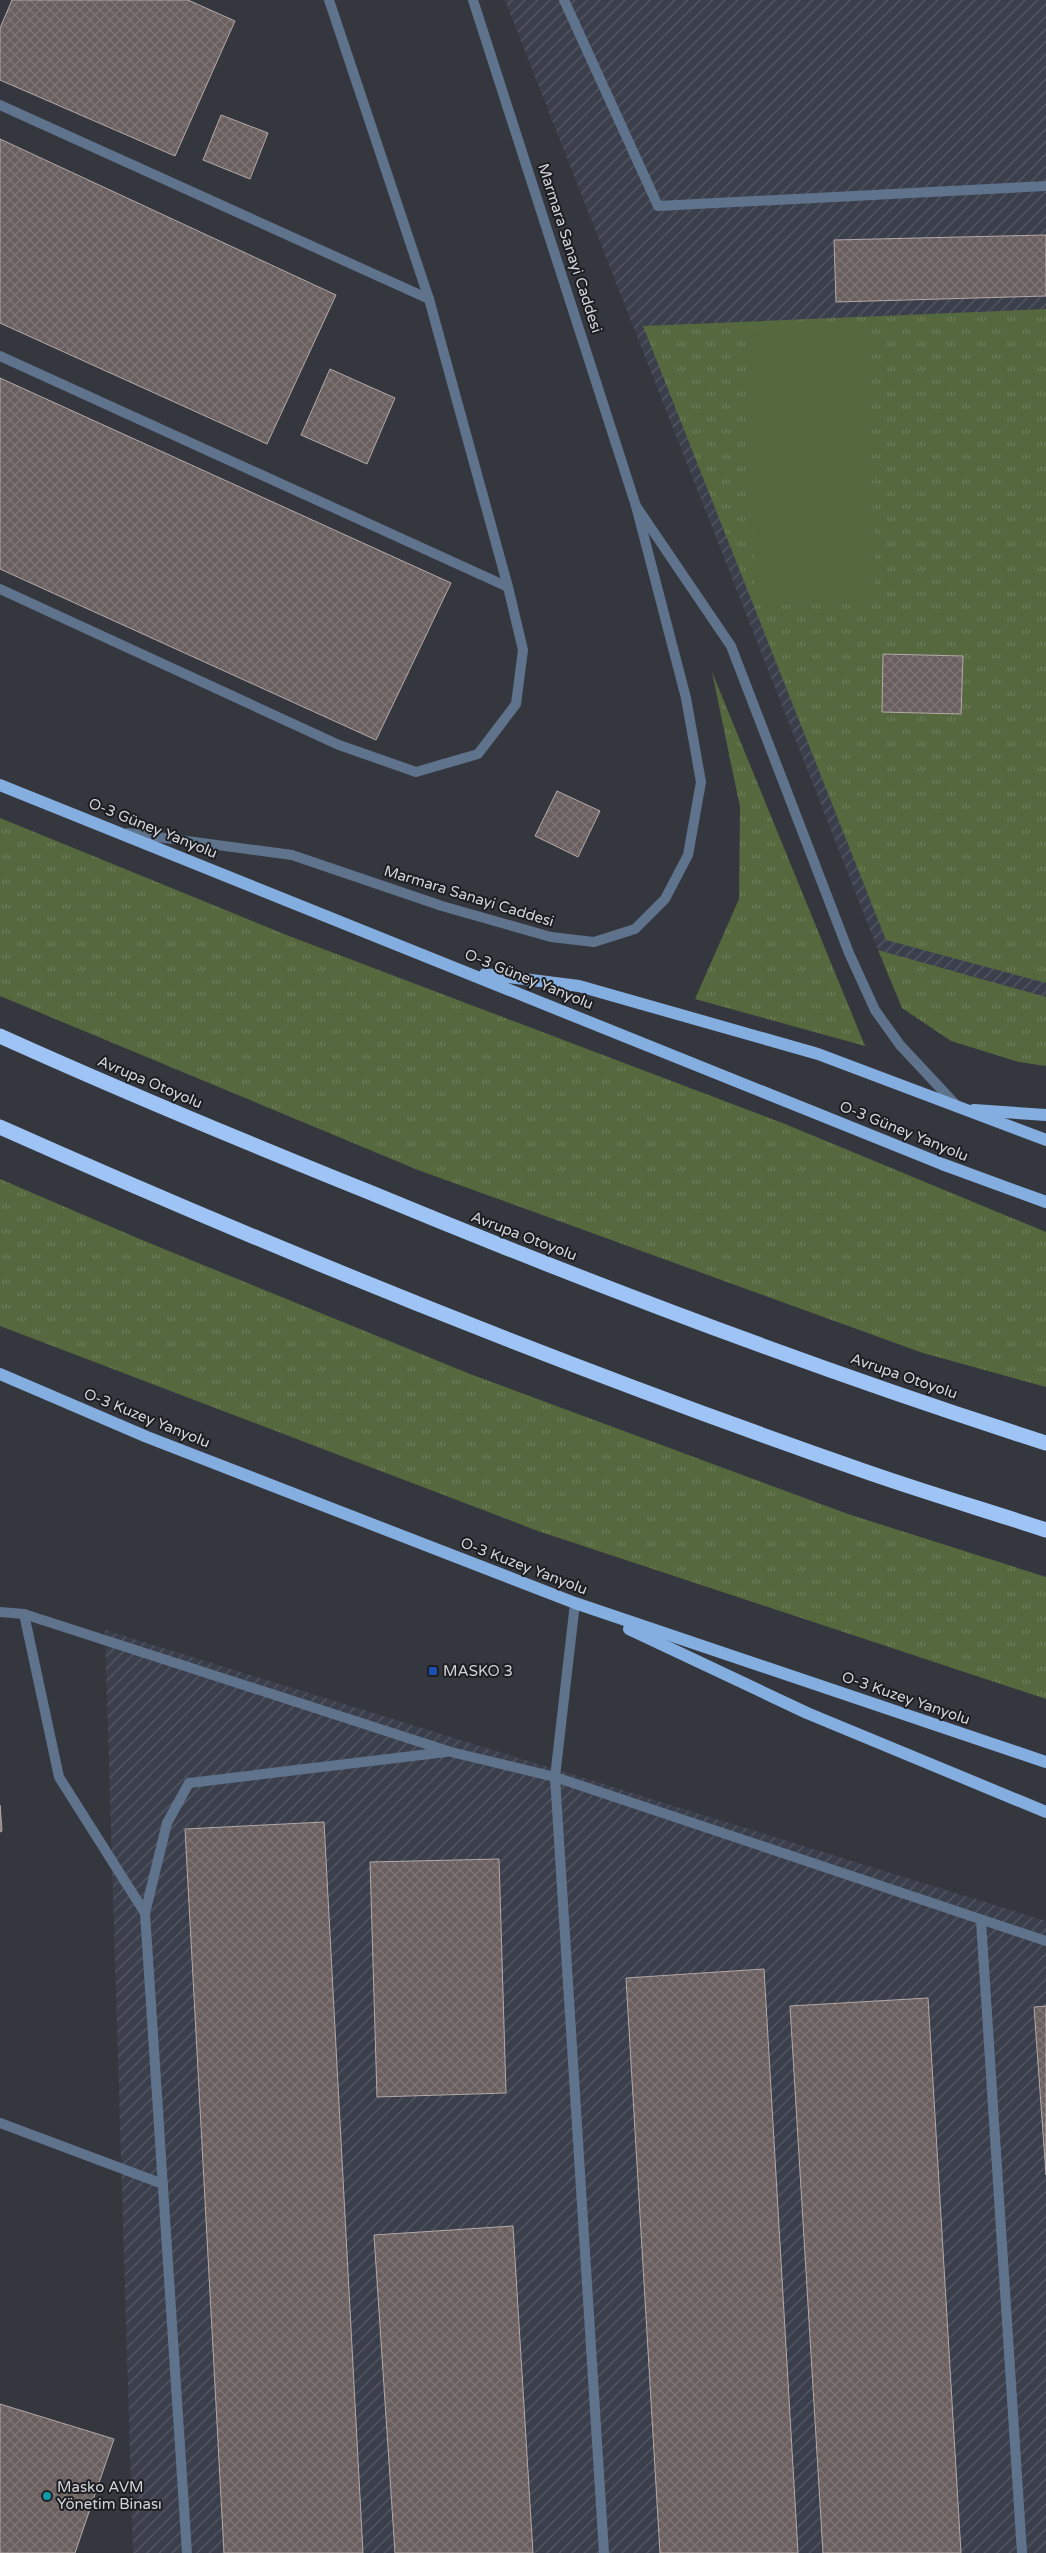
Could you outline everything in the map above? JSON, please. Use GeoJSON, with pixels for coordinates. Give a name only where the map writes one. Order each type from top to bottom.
{"type":"FeatureCollection","features":[{"type":"Feature","properties":{"kind":"highway","name":"Avrupa Otoyolu"},"geometry":{"type":"LineString","coordinates":[[0,1036],[259,1148],[648,1304],[1046,1443]]}},
{"type":"Feature","properties":{"kind":"highway"},"geometry":{"type":"LineString","coordinates":[[0,1128],[189,1211],[466,1323],[865,1472],[1046,1530]]}},
{"type":"Feature","properties":{"kind":"main road","name":"O-3 Güney Yanyolu"},"geometry":{"type":"LineString","coordinates":[[0,785],[942,1164],[1046,1202]]}},
{"type":"Feature","properties":{"kind":"main road"},"geometry":{"type":"LineString","coordinates":[[465,971],[579,986],[818,1054],[959,1109],[1046,1140]]}},
{"type":"Feature","properties":{"kind":"main road"},"geometry":{"type":"LineString","coordinates":[[959,1109],[1046,1115]]}},
{"type":"Feature","properties":{"kind":"main road","name":"O-3 Kuzey Yanyolu"},"geometry":{"type":"LineString","coordinates":[[0,1374],[147,1437],[575,1603],[1046,1762]]}},
{"type":"Feature","properties":{"kind":"main road"},"geometry":{"type":"LineString","coordinates":[[575,1603],[807,1713],[1046,1812]]}},
{"type":"Feature","properties":{"kind":"street"},"geometry":{"type":"LineString","coordinates":[[0,589],[339,745],[416,772],[478,754],[516,704],[523,650],[508,587],[429,299],[329,0]]}},
{"type":"Feature","properties":{"kind":"street","name":"Marmara Sanayi Caddesi"},"geometry":{"type":"LineString","coordinates":[[119,832],[292,854],[442,906],[551,937],[594,942],[635,929],[665,899],[688,855],[700,782],[686,698],[636,506],[473,0]]}},
{"type":"Feature","properties":{"kind":"street"},"geometry":{"type":"LineString","coordinates":[[564,0],[658,206],[1046,186]]}},
{"type":"Feature","properties":{"kind":"street"},"geometry":{"type":"LineString","coordinates":[[0,105],[429,299]]}},
{"type":"Feature","properties":{"kind":"street"},"geometry":{"type":"LineString","coordinates":[[0,356],[508,587]]}},
{"type":"Feature","properties":{"kind":"street","name":"Marmara Sanayi Caddesi"},"geometry":{"type":"LineString","coordinates":[[636,506],[731,646],[849,953],[875,1010],[900,1045],[959,1109]]}},
{"type":"Feature","properties":{"kind":"street"},"geometry":{"type":"LineString","coordinates":[[575,1603],[555,1777],[604,2553]]}},
{"type":"Feature","properties":{"kind":"street"},"geometry":{"type":"LineString","coordinates":[[0,1612],[24,1614],[451,1752],[555,1777],[980,1921],[1046,1941]]}},
{"type":"Feature","properties":{"kind":"street"},"geometry":{"type":"LineString","coordinates":[[24,1614],[60,1777],[145,1913]]}},
{"type":"Feature","properties":{"kind":"street"},"geometry":{"type":"LineString","coordinates":[[187,2553],[145,1913],[167,1823],[190,1783],[451,1752]]}},
{"type":"Feature","properties":{"kind":"street"},"geometry":{"type":"LineString","coordinates":[[980,1921],[1022,2553]]}},
{"type":"Feature","properties":{"kind":"street"},"geometry":{"type":"LineString","coordinates":[[0,2123],[163,2184]]}},
{"type":"Feature","properties":{"kind":"shaded area"},"geometry":{"type":"Polygon","coordinates":[[[505,0],[1046,0],[1046,997],[878,950],[505,0]]]}},
{"type":"Feature","properties":{"kind":"shaded area"},"geometry":{"type":"Polygon","coordinates":[[[105,1630],[1046,1921],[1046,2553],[133,2553],[105,1630]]]}},
{"type":"Feature","properties":{"kind":"green space"},"geometry":{"type":"Polygon","coordinates":[[[1046,309],[1046,983],[886,940],[643,326],[1046,309]]]}},
{"type":"Feature","properties":{"kind":"green space"},"geometry":{"type":"Polygon","coordinates":[[[867,326],[876,601],[755,605],[746,330],[867,326]]]}},
{"type":"Feature","properties":{"kind":"green space"},"geometry":{"type":"Polygon","coordinates":[[[712,672],[865,1046],[695,999],[739,899],[740,807],[712,672]]]}},
{"type":"Feature","properties":{"kind":"green space"},"geometry":{"type":"Polygon","coordinates":[[[0,818],[289,936],[785,1124],[1046,1232],[1046,1387],[923,1353],[418,1170],[0,996],[0,818]]]}},
{"type":"Feature","properties":{"kind":"green space"},"geometry":{"type":"Polygon","coordinates":[[[878,950],[1046,997],[1046,1066],[1019,1062],[951,1041],[902,1008],[878,950]]]}},
{"type":"Feature","properties":{"kind":"green space"},"geometry":{"type":"Polygon","coordinates":[[[0,1179],[142,1240],[470,1374],[848,1514],[1046,1577],[1046,1699],[538,1531],[0,1326],[0,1179]]]}},
{"type":"Feature","properties":{"kind":"building"},"geometry":{"type":"Polygon","coordinates":[[[12,0],[188,0],[235,21],[175,156],[0,80],[0,28],[12,0]]]}},
{"type":"Feature","properties":{"kind":"building"},"geometry":{"type":"Polygon","coordinates":[[[221,115],[268,133],[250,179],[203,160],[221,115]]]}},
{"type":"Feature","properties":{"kind":"building"},"geometry":{"type":"Polygon","coordinates":[[[0,139],[336,295],[267,444],[0,323],[0,139]]]}},
{"type":"Feature","properties":{"kind":"building"},"geometry":{"type":"Polygon","coordinates":[[[1046,235],[1046,296],[836,302],[834,240],[1046,235]]]}},
{"type":"Feature","properties":{"kind":"building"},"geometry":{"type":"Polygon","coordinates":[[[330,369],[395,398],[367,464],[301,435],[330,369]]]}},
{"type":"Feature","properties":{"kind":"building"},"geometry":{"type":"Polygon","coordinates":[[[0,378],[451,583],[376,740],[0,569],[0,378]]]}},
{"type":"Feature","properties":{"kind":"building"},"geometry":{"type":"Polygon","coordinates":[[[883,654],[963,656],[961,714],[882,712],[883,654]]]}},
{"type":"Feature","properties":{"kind":"building"},"geometry":{"type":"Polygon","coordinates":[[[557,791],[600,811],[578,857],[535,836],[557,791]]]}},
{"type":"Feature","properties":{"kind":"building"},"geometry":{"type":"Polygon","coordinates":[[[0,1805],[2,1831],[0,1832],[0,1805]]]}},
{"type":"Feature","properties":{"kind":"building"},"geometry":{"type":"Polygon","coordinates":[[[324,1822],[363,2553],[224,2553],[185,1829],[324,1822]]]}},
{"type":"Feature","properties":{"kind":"building"},"geometry":{"type":"Polygon","coordinates":[[[499,1859],[506,2093],[377,2097],[370,1862],[499,1859]]]}},
{"type":"Feature","properties":{"kind":"building"},"geometry":{"type":"Polygon","coordinates":[[[764,1969],[798,2553],[660,2553],[626,1978],[764,1969]]]}},
{"type":"Feature","properties":{"kind":"building"},"geometry":{"type":"Polygon","coordinates":[[[928,1998],[961,2553],[823,2553],[790,2006],[928,1998]]]}},
{"type":"Feature","properties":{"kind":"building"},"geometry":{"type":"Polygon","coordinates":[[[1046,2006],[1046,2175],[1034,2007],[1046,2006]]]}},
{"type":"Feature","properties":{"kind":"building"},"geometry":{"type":"Polygon","coordinates":[[[513,2226],[533,2553],[395,2553],[374,2235],[513,2226]]]}},
{"type":"Feature","properties":{"kind":"building","name":"Masko AVM Yönetim Binası"},"geometry":{"type":"Polygon","coordinates":[[[0,2404],[114,2439],[75,2553],[0,2553],[0,2404]]]}},
{"type":"Feature","properties":{"kind":"place","name":"MASKO 3"},"geometry":{"type":"Point","coordinates":[433,1671]}},
{"type":"Feature","properties":{"kind":"place","name":"Masko AVM Yönetim Binası"},"geometry":{"type":"Point","coordinates":[47,2496]}}]}
